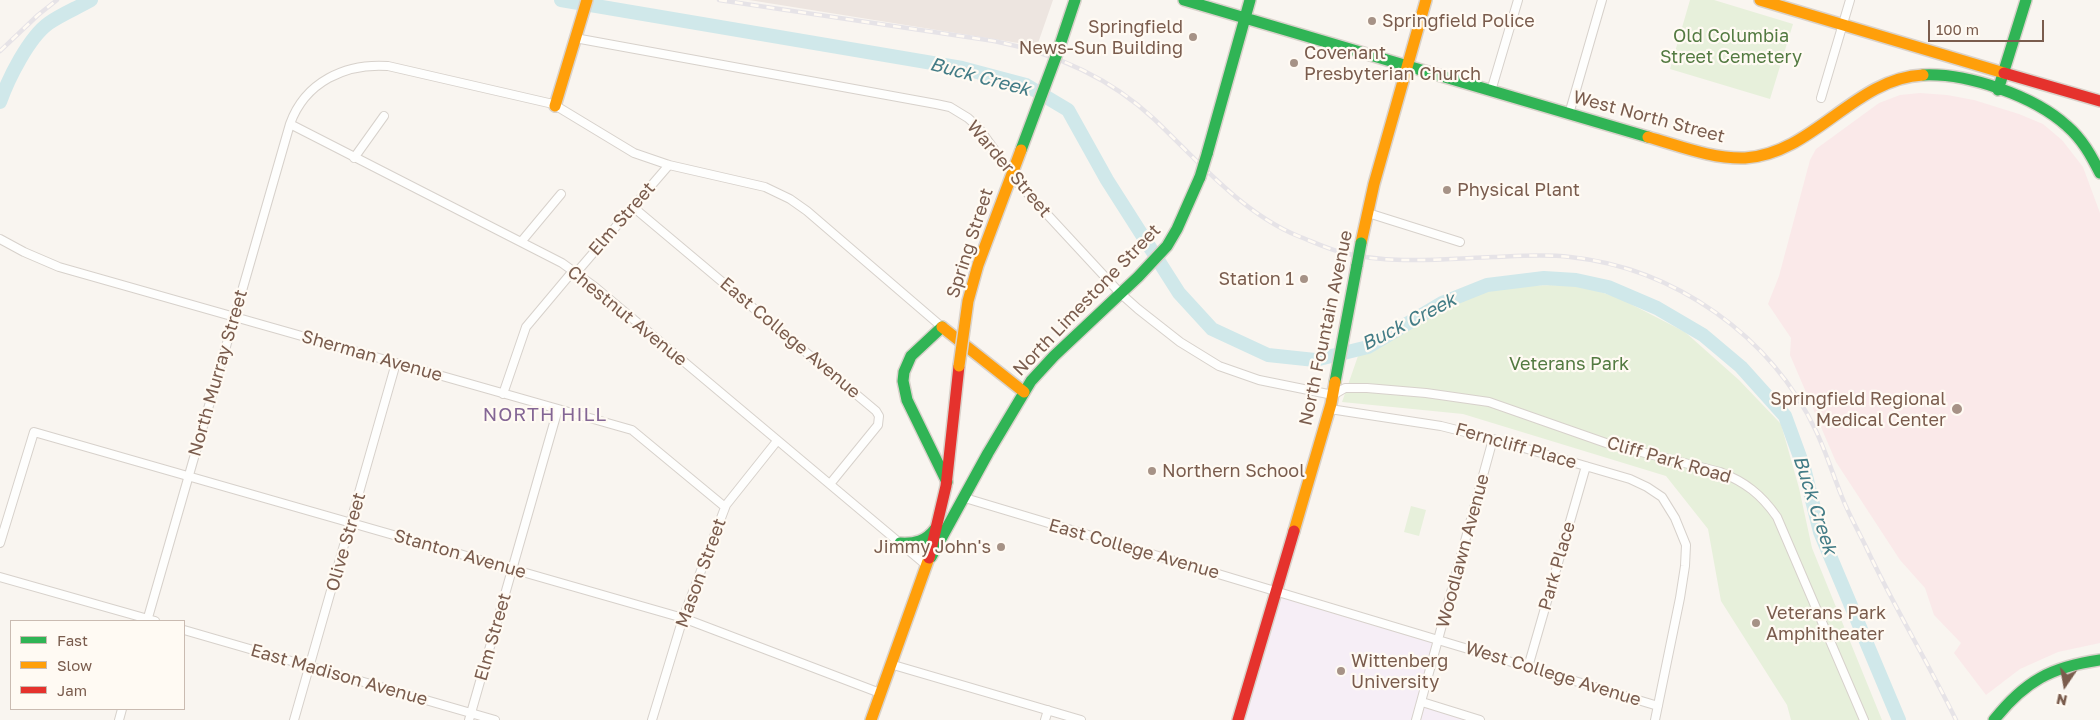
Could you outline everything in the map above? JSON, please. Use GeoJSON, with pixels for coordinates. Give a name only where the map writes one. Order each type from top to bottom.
{"type":"FeatureCollection","features":[{"type":"Feature","properties":{"kind":"main road"},"geometry":{"type":"LineString","coordinates":[[555,106],[587,0]]}},
{"type":"Feature","properties":{"kind":"main road","name":"Spring Street"},"geometry":{"type":"LineString","coordinates":[[926,565],[938,525],[947,482],[968,301],[978,264],[1058,51],[1074,0]]}},
{"type":"Feature","properties":{"kind":"main road","name":"West North Street"},"geometry":{"type":"LineString","coordinates":[[1184,0],[1713,156],[1750,157],[1776,150],[1812,132],[1858,99],[1880,87],[1900,79],[1921,75],[1945,76],[1998,90],[2038,106],[2073,130],[2087,147],[2100,173]]}},
{"type":"Feature","properties":{"kind":"main road","name":"North Limestone Street"},"geometry":{"type":"LineString","coordinates":[[871,720],[926,565],[1024,392],[1054,356],[1138,277],[1167,246],[1177,231],[1200,177],[1250,0]]}},
{"type":"Feature","properties":{"kind":"main road","name":"North Fountain Avenue"},"geometry":{"type":"LineString","coordinates":[[1238,720],[1330,408],[1345,323],[1374,184],[1426,0]]}},
{"type":"Feature","properties":{"kind":"main road"},"geometry":{"type":"LineString","coordinates":[[1760,0],[2100,101]]}},
{"type":"Feature","properties":{"kind":"main road"},"geometry":{"type":"LineString","coordinates":[[1998,90],[2026,0]]}},
{"type":"Feature","properties":{"kind":"main road"},"geometry":{"type":"LineString","coordinates":[[947,482],[907,400],[903,381],[904,372],[911,356],[942,327],[1024,392]]}},
{"type":"Feature","properties":{"kind":"main road"},"geometry":{"type":"LineString","coordinates":[[900,543],[909,544],[923,541],[931,536],[938,525]]}},
{"type":"Feature","properties":{"kind":"main road"},"geometry":{"type":"LineString","coordinates":[[1994,720],[2004,706],[2036,677],[2074,662],[2100,660]]}},
{"type":"Feature","properties":{"kind":"street"},"geometry":{"type":"LineString","coordinates":[[1491,91],[1518,0]]}},
{"type":"Feature","properties":{"kind":"street"},"geometry":{"type":"LineString","coordinates":[[1569,114],[1602,0]]}},
{"type":"Feature","properties":{"kind":"street"},"geometry":{"type":"LineString","coordinates":[[1821,98],[1850,0]]}},
{"type":"Feature","properties":{"kind":"street","name":"Warder Street"},"geometry":{"type":"LineString","coordinates":[[576,33],[950,107],[968,118],[978,127],[1019,184],[1120,293],[1157,326],[1220,366],[1259,380],[1333,395]]}},
{"type":"Feature","properties":{"kind":"street","name":"North Murray Street"},"geometry":{"type":"LineString","coordinates":[[150,620],[234,316],[290,124],[302,100],[315,87],[335,74],[362,66],[375,65],[415,72],[555,106],[634,152],[669,165],[766,187],[790,199],[942,327]]}},
{"type":"Feature","properties":{"kind":"street"},"geometry":{"type":"LineString","coordinates":[[354,158],[384,116]]}},
{"type":"Feature","properties":{"kind":"street","name":"Chestnut Avenue"},"geometry":{"type":"LineString","coordinates":[[290,124],[562,263],[575,272],[926,565]]}},
{"type":"Feature","properties":{"kind":"street","name":"Elm Street"},"geometry":{"type":"LineString","coordinates":[[503,394],[526,327],[669,165]]}},
{"type":"Feature","properties":{"kind":"street"},"geometry":{"type":"LineString","coordinates":[[521,242],[561,194]]}},
{"type":"Feature","properties":{"kind":"street","name":"East College Avenue"},"geometry":{"type":"LineString","coordinates":[[633,207],[876,411],[879,416],[878,425],[830,484]]}},
{"type":"Feature","properties":{"kind":"street"},"geometry":{"type":"LineString","coordinates":[[1368,213],[1460,242]]}},
{"type":"Feature","properties":{"kind":"street","name":"Sherman Avenue"},"geometry":{"type":"LineString","coordinates":[[2,241],[59,267],[632,430],[725,507]]}},
{"type":"Feature","properties":{"kind":"street","name":"Olive Street"},"geometry":{"type":"LineString","coordinates":[[294,720],[396,363]]}},
{"type":"Feature","properties":{"kind":"street","name":"Cliff Park Road"},"geometry":{"type":"LineString","coordinates":[[1333,395],[1345,388],[1367,388],[1426,393],[1489,402],[1606,444],[1720,472],[1749,485],[1763,498],[1776,517],[1864,720]]}},
{"type":"Feature","properties":{"kind":"street","name":"Ferncliff Place"},"geometry":{"type":"LineString","coordinates":[[1330,408],[1441,426],[1494,439],[1630,479],[1654,491],[1667,504],[1686,545],[1685,566],[1655,720]]}},
{"type":"Feature","properties":{"kind":"street","name":"Elm Street"},"geometry":{"type":"LineString","coordinates":[[470,716],[558,409]]}},
{"type":"Feature","properties":{"kind":"street","name":"Stanton Avenue"},"geometry":{"type":"LineString","coordinates":[[0,543],[34,432],[683,618],[880,692]]}},
{"type":"Feature","properties":{"kind":"street","name":"Woodlawn Avenue"},"geometry":{"type":"LineString","coordinates":[[1416,720],[1494,439]]}},
{"type":"Feature","properties":{"kind":"street","name":"Mason Street"},"geometry":{"type":"LineString","coordinates":[[652,720],[683,618],[725,507],[777,440]]}},
{"type":"Feature","properties":{"kind":"street","name":"Park Place"},"geometry":{"type":"LineString","coordinates":[[1528,667],[1586,466]]}},
{"type":"Feature","properties":{"kind":"street","name":"East College Avenue"},"geometry":{"type":"LineString","coordinates":[[965,498],[1276,591]]}},
{"type":"Feature","properties":{"kind":"street"},"geometry":{"type":"LineString","coordinates":[[0,577],[147,620]]}},
{"type":"Feature","properties":{"kind":"street","name":"West College Avenue"},"geometry":{"type":"LineString","coordinates":[[1276,591],[1658,706]]}},
{"type":"Feature","properties":{"kind":"street","name":"East Madison Avenue"},"geometry":{"type":"LineString","coordinates":[[185,630],[310,666],[470,716],[495,720]]}},
{"type":"Feature","properties":{"kind":"street"},"geometry":{"type":"LineString","coordinates":[[890,664],[1081,720]]}},
{"type":"Feature","properties":{"kind":"street"},"geometry":{"type":"LineString","coordinates":[[1422,702],[1480,720]]}},
{"type":"Feature","properties":{"kind":"street"},"geometry":{"type":"LineString","coordinates":[[1045,720],[1048,710]]}},
{"type":"Feature","properties":{"kind":"shaded area"},"geometry":{"type":"Polygon","coordinates":[[[749,0],[1053,0],[1037,46],[749,0]]]}},
{"type":"Feature","properties":{"kind":"shaded area","name":"Springfield Regional Medical Center"},"geometry":{"type":"Polygon","coordinates":[[[1920,93],[1974,100],[2019,114],[2043,124],[2062,140],[2083,167],[2100,213],[2100,643],[2058,652],[2020,669],[1986,695],[1954,653],[1961,643],[1934,615],[1925,588],[1900,560],[1836,462],[1790,355],[1791,338],[1768,304],[1779,276],[1810,160],[1816,149],[1879,103],[1900,95],[1920,93]]]}},
{"type":"Feature","properties":{"kind":"shaded area","name":"Wittenberg University"},"geometry":{"type":"Polygon","coordinates":[[[1276,591],[1439,640],[1422,702],[1479,720],[1238,720],[1276,591]]]}},
{"type":"Feature","properties":{"kind":"green space","name":"Old Columbia Street Cemetery"},"geometry":{"type":"Polygon","coordinates":[[[1690,0],[1714,0],[1793,24],[1770,99],[1670,69],[1690,0]]]}},
{"type":"Feature","properties":{"kind":"green space","name":"Veterans Park"},"geometry":{"type":"Polygon","coordinates":[[[1550,285],[1582,286],[1619,298],[1685,332],[1739,380],[1781,424],[1799,488],[1812,548],[1882,720],[1791,720],[1787,705],[1721,601],[1708,529],[1666,476],[1463,414],[1342,402],[1358,356],[1390,341],[1436,313],[1468,297],[1500,288],[1550,285]]]}},
{"type":"Feature","properties":{"kind":"green space"},"geometry":{"type":"Polygon","coordinates":[[[1411,506],[1426,510],[1419,536],[1404,532],[1411,506]]]}},
{"type":"Feature","properties":{"kind":"waterway","name":"Buck Creek"},"geometry":{"type":"LineString","coordinates":[[0,102],[20,59],[41,29],[91,0]]}},
{"type":"Feature","properties":{"kind":"waterway","name":"Buck Creek"},"geometry":{"type":"LineString","coordinates":[[561,0],[962,68],[1026,85],[1068,110],[1107,180],[1179,293],[1212,329],[1268,355],[1315,360],[1368,347],[1442,303],[1487,285],[1544,278],[1576,280],[1608,287],[1657,308],[1703,335],[1741,367],[1785,416],[1804,468],[1820,532],[1899,720]]}},
{"type":"Feature","properties":{"kind":"railway"},"geometry":{"type":"LineString","coordinates":[[0,51],[57,0]]}},
{"type":"Feature","properties":{"kind":"railway"},"geometry":{"type":"LineString","coordinates":[[719,0],[994,41],[1038,52],[1059,60],[1099,79],[1137,104],[1221,184],[1258,214],[1298,236],[1340,252],[1378,259],[1397,260],[1532,255],[1570,257],[1609,264],[1646,275],[1682,292],[1715,313],[1746,337],[1773,365],[1797,397],[1820,439],[1851,517],[1888,592],[1956,720]]}},
{"type":"Feature","properties":{"kind":"traffic: fast"},"geometry":{"type":"LineString","coordinates":[[1058,51],[1075,0]]}},
{"type":"Feature","properties":{"kind":"traffic: fast"},"geometry":{"type":"LineString","coordinates":[[1184,0],[1648,137]]}},
{"type":"Feature","properties":{"kind":"traffic: fast"},"geometry":{"type":"LineString","coordinates":[[1207,154],[1250,0]]}},
{"type":"Feature","properties":{"kind":"traffic: fast"},"geometry":{"type":"LineString","coordinates":[[1998,90],[2026,0]]}},
{"type":"Feature","properties":{"kind":"traffic: fast"},"geometry":{"type":"LineString","coordinates":[[1021,150],[1058,51]]}},
{"type":"Feature","properties":{"kind":"traffic: fast"},"geometry":{"type":"LineString","coordinates":[[1923,75],[1941,75],[1980,82],[2000,88],[2037,105],[2053,115],[2077,136],[2100,173]]}},
{"type":"Feature","properties":{"kind":"traffic: fast"},"geometry":{"type":"LineString","coordinates":[[1200,177],[1207,154]]}},
{"type":"Feature","properties":{"kind":"traffic: fast"},"geometry":{"type":"LineString","coordinates":[[931,557],[988,453],[1031,381],[1054,356],[1138,277],[1167,246],[1177,229],[1200,177]]}},
{"type":"Feature","properties":{"kind":"traffic: fast"},"geometry":{"type":"LineString","coordinates":[[1357,265],[1361,243]]}},
{"type":"Feature","properties":{"kind":"traffic: fast"},"geometry":{"type":"LineString","coordinates":[[1335,382],[1357,265]]}},
{"type":"Feature","properties":{"kind":"traffic: fast"},"geometry":{"type":"LineString","coordinates":[[942,327],[911,356],[904,372],[903,381],[907,400],[947,482]]}},
{"type":"Feature","properties":{"kind":"traffic: fast"},"geometry":{"type":"LineString","coordinates":[[900,543],[920,541],[935,529]]}},
{"type":"Feature","properties":{"kind":"traffic: fast"},"geometry":{"type":"LineString","coordinates":[[1994,720],[2017,695],[2040,678],[2067,667],[2100,660]]}},
{"type":"Feature","properties":{"kind":"traffic: slow"},"geometry":{"type":"LineString","coordinates":[[555,106],[587,0]]}},
{"type":"Feature","properties":{"kind":"traffic: slow"},"geometry":{"type":"LineString","coordinates":[[1361,243],[1374,184],[1426,0]]}},
{"type":"Feature","properties":{"kind":"traffic: slow"},"geometry":{"type":"LineString","coordinates":[[1760,0],[2004,73]]}},
{"type":"Feature","properties":{"kind":"traffic: slow"},"geometry":{"type":"LineString","coordinates":[[1648,137],[1696,151],[1733,158],[1745,158],[1769,153],[1792,144],[1876,89],[1899,79],[1923,75]]}},
{"type":"Feature","properties":{"kind":"traffic: slow"},"geometry":{"type":"LineString","coordinates":[[959,366],[968,301],[978,265],[1021,150]]}},
{"type":"Feature","properties":{"kind":"traffic: slow"},"geometry":{"type":"LineString","coordinates":[[942,327],[1024,392]]}},
{"type":"Feature","properties":{"kind":"traffic: slow"},"geometry":{"type":"LineString","coordinates":[[1294,531],[1331,404],[1335,382]]}},
{"type":"Feature","properties":{"kind":"traffic: slow"},"geometry":{"type":"LineString","coordinates":[[871,720],[929,558]]}},
{"type":"Feature","properties":{"kind":"traffic: jam"},"geometry":{"type":"LineString","coordinates":[[2004,73],[2100,101]]}},
{"type":"Feature","properties":{"kind":"traffic: jam"},"geometry":{"type":"LineString","coordinates":[[929,558],[946,486],[959,366]]}},
{"type":"Feature","properties":{"kind":"traffic: jam"},"geometry":{"type":"LineString","coordinates":[[1238,720],[1294,531]]}},
{"type":"Feature","properties":{"kind":"place","name":"Springfield Police"},"geometry":{"type":"Point","coordinates":[1372,21]}},
{"type":"Feature","properties":{"kind":"place","name":"Springfield News-Sun Building"},"geometry":{"type":"Point","coordinates":[1193,37]}},
{"type":"Feature","properties":{"kind":"place","name":"Covenant Presbyterian Church"},"geometry":{"type":"Point","coordinates":[1294,63]}},
{"type":"Feature","properties":{"kind":"place","name":"Physical Plant"},"geometry":{"type":"Point","coordinates":[1447,190]}},
{"type":"Feature","properties":{"kind":"place","name":"Station 1"},"geometry":{"type":"Point","coordinates":[1304,279]}},
{"type":"Feature","properties":{"kind":"place","name":"Springfield Regional Medical Center"},"geometry":{"type":"Point","coordinates":[1957,409]}},
{"type":"Feature","properties":{"kind":"place","name":"Northern School"},"geometry":{"type":"Point","coordinates":[1152,471]}},
{"type":"Feature","properties":{"kind":"place","name":"Jimmy John's"},"geometry":{"type":"Point","coordinates":[1001,547]}},
{"type":"Feature","properties":{"kind":"place","name":"Veterans Park Amphitheater"},"geometry":{"type":"Point","coordinates":[1756,623]}},
{"type":"Feature","properties":{"kind":"place","name":"Wittenberg University"},"geometry":{"type":"Point","coordinates":[1341,671]}},
{"type":"Feature","properties":{"kind":"district","name":"NORTH HILL"},"geometry":{"type":"Point","coordinates":[545,415]}}]}
